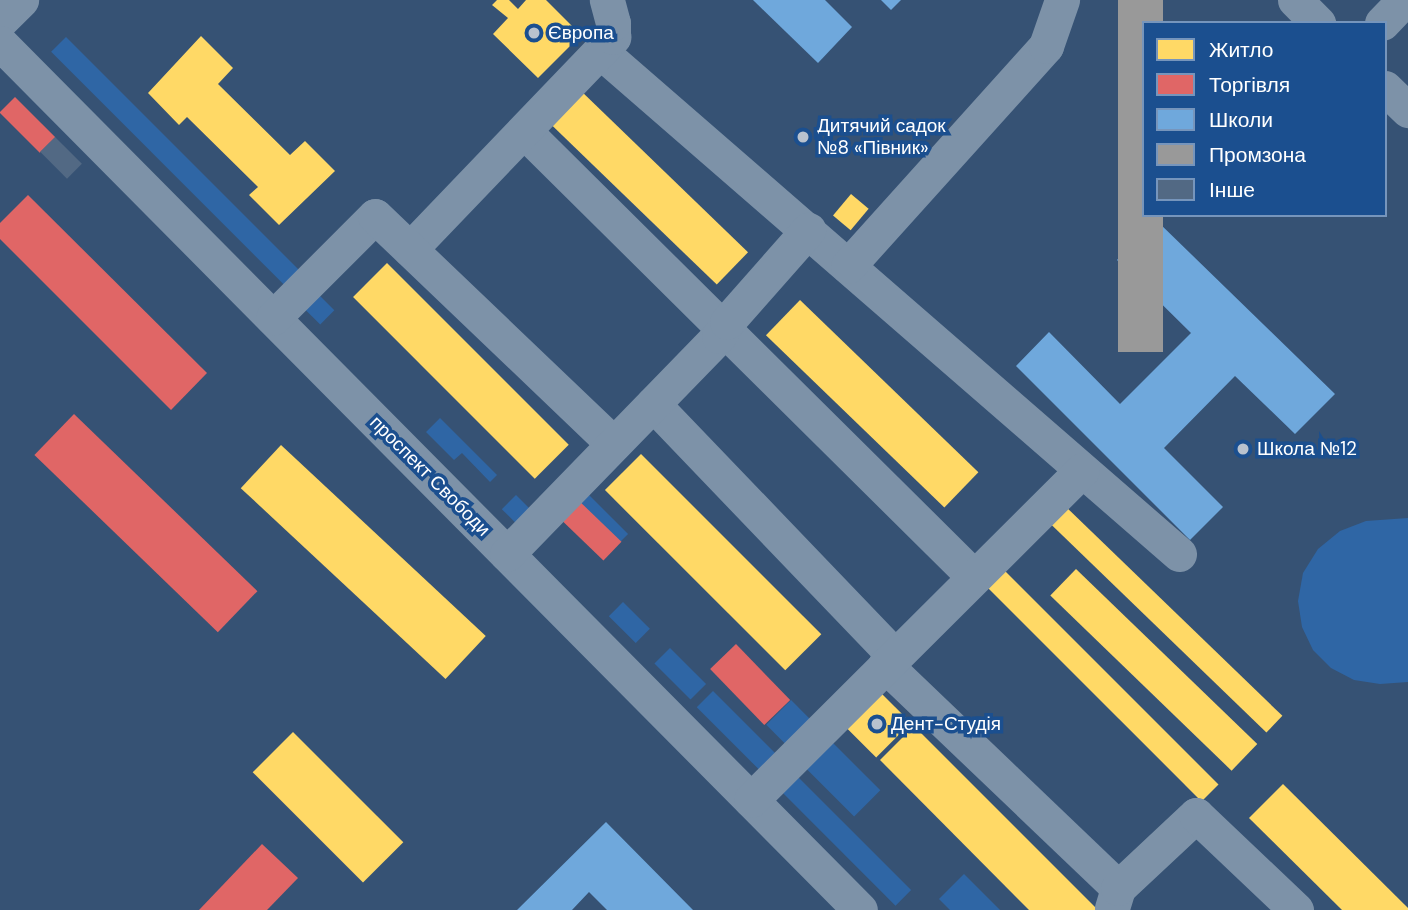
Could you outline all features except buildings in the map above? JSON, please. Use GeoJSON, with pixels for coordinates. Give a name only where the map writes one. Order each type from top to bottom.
{"type":"FeatureCollection","features":[{"type":"Feature","properties":{"kind":"street"},"geometry":{"type":"LineString","coordinates":[[0,21],[21,0]]}},
{"type":"Feature","properties":{"kind":"street"},"geometry":{"type":"LineString","coordinates":[[410,249],[525,132],[613,37],[614,23],[607,0]]}},
{"type":"Feature","properties":{"kind":"street"},"geometry":{"type":"LineString","coordinates":[[849,266],[1046,46],[1062,0]]}},
{"type":"Feature","properties":{"kind":"street"},"geometry":{"type":"LineString","coordinates":[[1295,0],[1316,21]]}},
{"type":"Feature","properties":{"kind":"street"},"geometry":{"type":"LineString","coordinates":[[1384,21],[1404,0]]}},
{"type":"Feature","properties":{"kind":"street","name":"проспект Свободи"},"geometry":{"type":"LineString","coordinates":[[0,43],[860,910]]}},
{"type":"Feature","properties":{"kind":"street"},"geometry":{"type":"LineString","coordinates":[[600,51],[1180,554]]}},
{"type":"Feature","properties":{"kind":"street"},"geometry":{"type":"LineString","coordinates":[[1387,90],[1408,110]]}},
{"type":"Feature","properties":{"kind":"street"},"geometry":{"type":"LineString","coordinates":[[525,132],[974,577]]}},
{"type":"Feature","properties":{"kind":"street"},"geometry":{"type":"LineString","coordinates":[[273,318],[372,216],[614,444]]}},
{"type":"Feature","properties":{"kind":"street"},"geometry":{"type":"LineString","coordinates":[[507,554],[724,329],[808,230]]}},
{"type":"Feature","properties":{"kind":"street"},"geometry":{"type":"LineString","coordinates":[[653,404],[1115,899],[1196,815],[1296,910]]}},
{"type":"Feature","properties":{"kind":"street"},"geometry":{"type":"LineString","coordinates":[[751,800],[1082,470]]}},
{"type":"Feature","properties":{"kind":"shaded area"},"geometry":{"type":"Polygon","coordinates":[[[66,37],[306,277],[291,292],[51,52],[66,37]]]}},
{"type":"Feature","properties":{"kind":"shaded area"},"geometry":{"type":"Polygon","coordinates":[[[311,287],[334,310],[320,324],[297,301],[311,287]]]}},
{"type":"Feature","properties":{"kind":"shaded area"},"geometry":{"type":"Polygon","coordinates":[[[440,418],[497,475],[490,482],[462,453],[454,460],[426,432],[440,418]]]}},
{"type":"Feature","properties":{"kind":"shaded area"},"geometry":{"type":"Polygon","coordinates":[[[580,486],[628,534],[620,543],[572,494],[580,486]]]}},
{"type":"Feature","properties":{"kind":"shaded area"},"geometry":{"type":"Polygon","coordinates":[[[516,495],[536,515],[522,529],[502,509],[516,495]]]}},
{"type":"Feature","properties":{"kind":"shaded area"},"geometry":{"type":"Polygon","coordinates":[[[1408,518],[1408,682],[1380,684],[1354,680],[1331,668],[1313,650],[1302,627],[1298,601],[1303,573],[1318,549],[1340,531],[1366,521],[1408,518]]]}},
{"type":"Feature","properties":{"kind":"shaded area"},"geometry":{"type":"Polygon","coordinates":[[[623,602],[650,629],[636,643],[609,616],[623,602]]]}},
{"type":"Feature","properties":{"kind":"shaded area"},"geometry":{"type":"Polygon","coordinates":[[[670,648],[706,684],[691,700],[654,664],[670,648]]]}},
{"type":"Feature","properties":{"kind":"shaded area"},"geometry":{"type":"Polygon","coordinates":[[[713,691],[779,757],[762,773],[697,707],[713,691]]]}},
{"type":"Feature","properties":{"kind":"shaded area"},"geometry":{"type":"Polygon","coordinates":[[[791,700],[813,722],[788,747],[766,725],[791,700]]]}},
{"type":"Feature","properties":{"kind":"shaded area"},"geometry":{"type":"Polygon","coordinates":[[[828,738],[880,790],[854,816],[802,764],[828,738]]]}},
{"type":"Feature","properties":{"kind":"shaded area"},"geometry":{"type":"Polygon","coordinates":[[[793,772],[911,890],[896,906],[777,788],[793,772]]]}},
{"type":"Feature","properties":{"kind":"shaded area"},"geometry":{"type":"Polygon","coordinates":[[[964,874],[1000,910],[950,910],[939,899],[964,874]]]}},
{"type":"Feature","properties":{"kind":"place","name":"Європа"},"geometry":{"type":"Point","coordinates":[534,33]}},
{"type":"Feature","properties":{"kind":"place","name":"Дитячий садок №8 «Півник»"},"geometry":{"type":"Point","coordinates":[803,137]}},
{"type":"Feature","properties":{"kind":"place","name":"Школа №12"},"geometry":{"type":"Point","coordinates":[1243,449]}},
{"type":"Feature","properties":{"kind":"place","name":"Дент-Студія"},"geometry":{"type":"Point","coordinates":[877,724]}}]}
